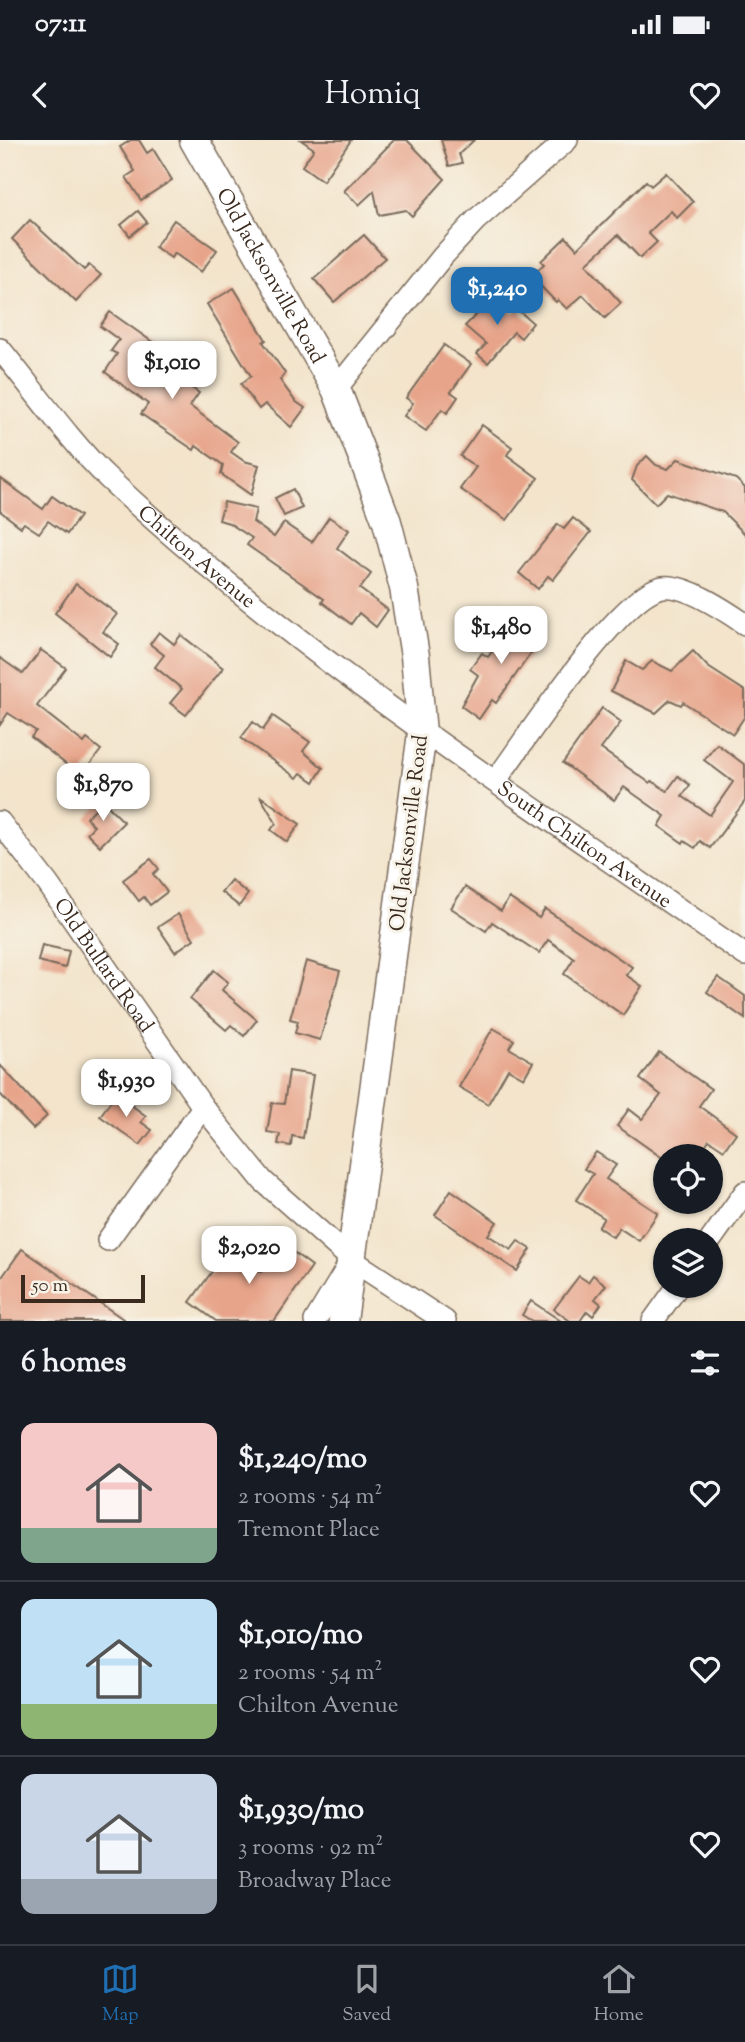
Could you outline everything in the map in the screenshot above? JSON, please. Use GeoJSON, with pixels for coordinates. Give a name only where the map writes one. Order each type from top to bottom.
{"type":"FeatureCollection","features":[{"type":"Feature","properties":{"kind":"main road","name":"Old Jacksonville Road"},"geometry":{"type":"LineString","coordinates":[[194,140],[336,389],[387,522],[415,656],[422,733],[342,1321]]}},
{"type":"Feature","properties":{"kind":"street"},"geometry":{"type":"LineString","coordinates":[[336,389],[443,256],[476,220],[567,140]]}},
{"type":"Feature","properties":{"kind":"street","name":"Chilton Avenue"},"geometry":{"type":"LineString","coordinates":[[0,349],[107,477],[260,607],[422,733]]}},
{"type":"Feature","properties":{"kind":"street"},"geometry":{"type":"LineString","coordinates":[[496,780],[614,621],[649,591],[665,586],[689,593],[721,608],[745,624]]}},
{"type":"Feature","properties":{"kind":"street","name":"South Chilton Avenue"},"geometry":{"type":"LineString","coordinates":[[422,733],[496,780],[745,956]]}},
{"type":"Feature","properties":{"kind":"street","name":"Old Bullard Road"},"geometry":{"type":"LineString","coordinates":[[0,822],[48,884],[203,1107],[263,1181],[352,1260],[445,1321]]}},
{"type":"Feature","properties":{"kind":"street"},"geometry":{"type":"LineString","coordinates":[[108,1240],[203,1107]]}},
{"type":"Feature","properties":{"kind":"street"},"geometry":{"type":"LineString","coordinates":[[719,1228],[745,1192]]}},
{"type":"Feature","properties":{"kind":"street"},"geometry":{"type":"LineString","coordinates":[[315,1321],[352,1260]]}},
{"type":"Feature","properties":{"kind":"street"},"geometry":{"type":"LineString","coordinates":[[653,1321],[669,1298]]}},
{"type":"Feature","properties":{"kind":"building"},"geometry":{"type":"Polygon","coordinates":[[[131,140],[139,140],[147,153],[153,149],[172,180],[141,200],[126,177],[135,171],[120,147],[131,140]]]}},
{"type":"Feature","properties":{"kind":"building"},"geometry":{"type":"Polygon","coordinates":[[[301,140],[351,140],[323,181],[302,166],[314,149],[301,140]]]}},
{"type":"Feature","properties":{"kind":"building"},"geometry":{"type":"Polygon","coordinates":[[[394,140],[407,140],[445,179],[412,216],[406,210],[379,215],[374,191],[359,205],[344,191],[394,140]]]}},
{"type":"Feature","properties":{"kind":"building"},"geometry":{"type":"Polygon","coordinates":[[[441,140],[474,140],[459,154],[462,163],[449,166],[441,140]]]}},
{"type":"Feature","properties":{"kind":"building"},"geometry":{"type":"Polygon","coordinates":[[[666,173],[693,202],[677,218],[671,211],[648,233],[657,242],[640,258],[618,235],[586,264],[621,303],[605,318],[583,295],[567,309],[558,300],[556,302],[531,276],[544,264],[541,261],[566,237],[577,249],[646,181],[651,186],[666,173]]]}},
{"type":"Feature","properties":{"kind":"building"},"geometry":{"type":"Polygon","coordinates":[[[138,211],[147,222],[130,236],[121,225],[138,211]]]}},
{"type":"Feature","properties":{"kind":"building"},"geometry":{"type":"Polygon","coordinates":[[[30,220],[84,270],[89,265],[101,275],[76,302],[12,239],[30,220]]]}},
{"type":"Feature","properties":{"kind":"building"},"geometry":{"type":"Polygon","coordinates":[[[174,220],[217,250],[201,272],[174,253],[171,258],[155,247],[174,220]]]}},
{"type":"Feature","properties":{"kind":"building"},"geometry":{"type":"Polygon","coordinates":[[[364,235],[385,258],[334,302],[314,279],[364,235]]]}},
{"type":"Feature","properties":{"kind":"building"},"geometry":{"type":"Polygon","coordinates":[[[234,288],[266,340],[263,342],[285,373],[280,380],[295,401],[305,408],[291,427],[265,404],[259,409],[241,384],[251,376],[207,304],[234,288]]]}},
{"type":"Feature","properties":{"kind":"building"},"geometry":{"type":"Polygon","coordinates":[[[494,297],[513,313],[517,309],[533,323],[521,338],[514,332],[488,363],[477,354],[486,344],[465,326],[494,297]]]}},
{"type":"Feature","properties":{"kind":"building"},"geometry":{"type":"Polygon","coordinates":[[[110,312],[168,353],[159,366],[199,393],[190,406],[238,442],[231,452],[244,461],[259,465],[251,495],[221,474],[223,465],[196,446],[194,450],[141,414],[148,404],[105,372],[117,354],[111,351],[119,340],[100,326],[110,312]]]}},
{"type":"Feature","properties":{"kind":"building"},"geometry":{"type":"Polygon","coordinates":[[[444,345],[471,364],[451,392],[458,397],[447,413],[442,409],[426,431],[404,416],[413,403],[406,398],[444,345]]]}},
{"type":"Feature","properties":{"kind":"building"},"geometry":{"type":"Polygon","coordinates":[[[482,425],[512,447],[507,455],[538,478],[507,520],[460,489],[476,467],[460,456],[482,425]]]}},
{"type":"Feature","properties":{"kind":"building"},"geometry":{"type":"Polygon","coordinates":[[[647,456],[656,465],[668,469],[678,459],[736,479],[745,488],[745,534],[723,512],[667,493],[656,504],[632,480],[637,466],[647,456]]]}},
{"type":"Feature","properties":{"kind":"building"},"geometry":{"type":"Polygon","coordinates":[[[0,478],[43,509],[52,496],[80,516],[67,534],[48,521],[39,533],[24,523],[21,527],[0,511],[0,478]]]}},
{"type":"Feature","properties":{"kind":"building"},"geometry":{"type":"Polygon","coordinates":[[[293,489],[302,508],[284,516],[275,498],[293,489]]]}},
{"type":"Feature","properties":{"kind":"building"},"geometry":{"type":"Polygon","coordinates":[[[224,502],[256,509],[253,522],[274,537],[284,523],[312,542],[329,517],[349,530],[337,548],[371,574],[360,589],[388,610],[376,627],[359,613],[351,624],[322,602],[324,599],[247,545],[252,538],[229,523],[219,520],[224,502]]]}},
{"type":"Feature","properties":{"kind":"building"},"geometry":{"type":"Polygon","coordinates":[[[573,518],[591,532],[553,580],[548,576],[538,589],[519,573],[558,524],[564,529],[573,518]]]}},
{"type":"Feature","properties":{"kind":"building"},"geometry":{"type":"Polygon","coordinates":[[[76,584],[117,614],[103,632],[119,644],[110,657],[55,613],[76,584]]]}},
{"type":"Feature","properties":{"kind":"building"},"geometry":{"type":"Polygon","coordinates":[[[511,615],[533,618],[532,630],[538,631],[536,646],[496,703],[492,700],[479,719],[461,706],[478,675],[470,669],[482,653],[488,657],[503,636],[508,637],[511,615]]]}},
{"type":"Feature","properties":{"kind":"building"},"geometry":{"type":"Polygon","coordinates":[[[159,632],[174,644],[181,635],[223,668],[186,715],[170,703],[182,689],[155,667],[164,655],[150,644],[159,632]]]}},
{"type":"Feature","properties":{"kind":"building"},"geometry":{"type":"Polygon","coordinates":[[[41,650],[66,668],[37,706],[84,743],[87,739],[101,750],[81,776],[31,737],[36,731],[8,713],[0,725],[0,658],[23,674],[41,650]]]}},
{"type":"Feature","properties":{"kind":"building"},"geometry":{"type":"Polygon","coordinates":[[[693,651],[708,667],[745,691],[745,716],[733,734],[683,702],[681,705],[670,700],[656,713],[611,691],[626,661],[642,670],[652,661],[672,671],[693,651]]]}},
{"type":"Feature","properties":{"kind":"building"},"geometry":{"type":"Polygon","coordinates":[[[602,708],[621,722],[601,749],[650,783],[652,781],[667,791],[678,776],[690,785],[682,796],[710,815],[733,782],[704,760],[717,744],[745,765],[745,801],[710,848],[700,841],[695,848],[684,841],[683,843],[659,826],[665,816],[624,787],[614,800],[563,763],[602,708]]]}},
{"type":"Feature","properties":{"kind":"building"},"geometry":{"type":"Polygon","coordinates":[[[273,716],[310,742],[303,751],[323,768],[314,782],[301,773],[297,778],[241,738],[253,722],[263,730],[273,716]]]}},
{"type":"Feature","properties":{"kind":"building"},"geometry":{"type":"Polygon","coordinates":[[[260,796],[300,824],[287,842],[271,830],[276,823],[260,796]]]}},
{"type":"Feature","properties":{"kind":"building"},"geometry":{"type":"Polygon","coordinates":[[[103,801],[124,822],[100,846],[87,833],[94,826],[86,818],[103,801]]]}},
{"type":"Feature","properties":{"kind":"building"},"geometry":{"type":"Polygon","coordinates":[[[151,859],[159,869],[153,874],[167,892],[150,905],[144,897],[139,901],[123,880],[151,859]]]}},
{"type":"Feature","properties":{"kind":"building"},"geometry":{"type":"Polygon","coordinates":[[[231,880],[248,894],[239,906],[221,892],[231,880]]]}},
{"type":"Feature","properties":{"kind":"building"},"geometry":{"type":"Polygon","coordinates":[[[465,887],[501,911],[509,898],[539,918],[545,909],[632,967],[626,975],[642,986],[623,1015],[564,974],[574,958],[548,940],[539,953],[492,922],[486,931],[451,908],[465,887]]]}},
{"type":"Feature","properties":{"kind":"building"},"geometry":{"type":"Polygon","coordinates":[[[178,914],[194,939],[175,952],[158,927],[178,914]]]}},
{"type":"Feature","properties":{"kind":"building"},"geometry":{"type":"Polygon","coordinates":[[[42,945],[69,951],[65,968],[38,961],[42,945]]]}},
{"type":"Feature","properties":{"kind":"building"},"geometry":{"type":"Polygon","coordinates":[[[306,961],[340,971],[320,1040],[295,1033],[298,1021],[290,1019],[306,961]]]}},
{"type":"Feature","properties":{"kind":"building"},"geometry":{"type":"Polygon","coordinates":[[[214,970],[228,982],[222,990],[257,1020],[244,1036],[231,1025],[226,1030],[190,999],[214,970]]]}},
{"type":"Feature","properties":{"kind":"building"},"geometry":{"type":"Polygon","coordinates":[[[718,977],[745,996],[745,1019],[707,992],[718,977]]]}},
{"type":"Feature","properties":{"kind":"building"},"geometry":{"type":"Polygon","coordinates":[[[493,1028],[514,1040],[509,1048],[533,1062],[524,1078],[508,1069],[488,1104],[459,1087],[493,1028]]]}},
{"type":"Feature","properties":{"kind":"building"},"geometry":{"type":"Polygon","coordinates":[[[659,1052],[711,1089],[699,1106],[736,1133],[724,1150],[723,1144],[715,1144],[709,1140],[706,1144],[653,1144],[653,1151],[617,1126],[629,1109],[642,1119],[661,1095],[640,1079],[659,1052]]]}},
{"type":"Feature","properties":{"kind":"building"},"geometry":{"type":"Polygon","coordinates":[[[0,1065],[47,1116],[33,1129],[0,1094],[0,1065]]]}},
{"type":"Feature","properties":{"kind":"building"},"geometry":{"type":"Polygon","coordinates":[[[289,1071],[313,1075],[303,1138],[292,1136],[291,1146],[278,1144],[280,1134],[267,1132],[272,1103],[284,1104],[289,1071]]]}},
{"type":"Feature","properties":{"kind":"building"},"geometry":{"type":"Polygon","coordinates":[[[116,1094],[146,1116],[141,1122],[152,1130],[140,1145],[100,1116],[116,1094]]]}},
{"type":"Feature","properties":{"kind":"building"},"geometry":{"type":"Polygon","coordinates":[[[596,1152],[616,1165],[606,1179],[653,1210],[653,1214],[657,1214],[639,1241],[619,1228],[613,1237],[598,1227],[604,1218],[576,1200],[593,1174],[584,1169],[596,1152]]]}},
{"type":"Feature","properties":{"kind":"building"},"geometry":{"type":"Polygon","coordinates":[[[451,1190],[497,1222],[488,1235],[511,1250],[518,1241],[531,1249],[517,1271],[435,1215],[451,1190]]]}},
{"type":"Feature","properties":{"kind":"building"},"geometry":{"type":"Polygon","coordinates":[[[216,1241],[261,1272],[281,1243],[312,1266],[274,1321],[216,1321],[190,1302],[216,1266],[204,1258],[216,1241]]]}},
{"type":"Feature","properties":{"kind":"building"},"geometry":{"type":"Polygon","coordinates":[[[22,1249],[126,1321],[0,1321],[0,1280],[22,1249]]]}},
{"type":"Feature","properties":{"kind":"building"},"geometry":{"type":"Polygon","coordinates":[[[593,1275],[606,1285],[595,1299],[601,1304],[593,1316],[587,1311],[580,1321],[570,1321],[554,1309],[579,1276],[588,1282],[593,1275]]]}},
{"type":"Feature","properties":{"kind":"building"},"geometry":{"type":"Polygon","coordinates":[[[531,1301],[561,1321],[532,1321],[522,1315],[531,1301]]]}}]}
